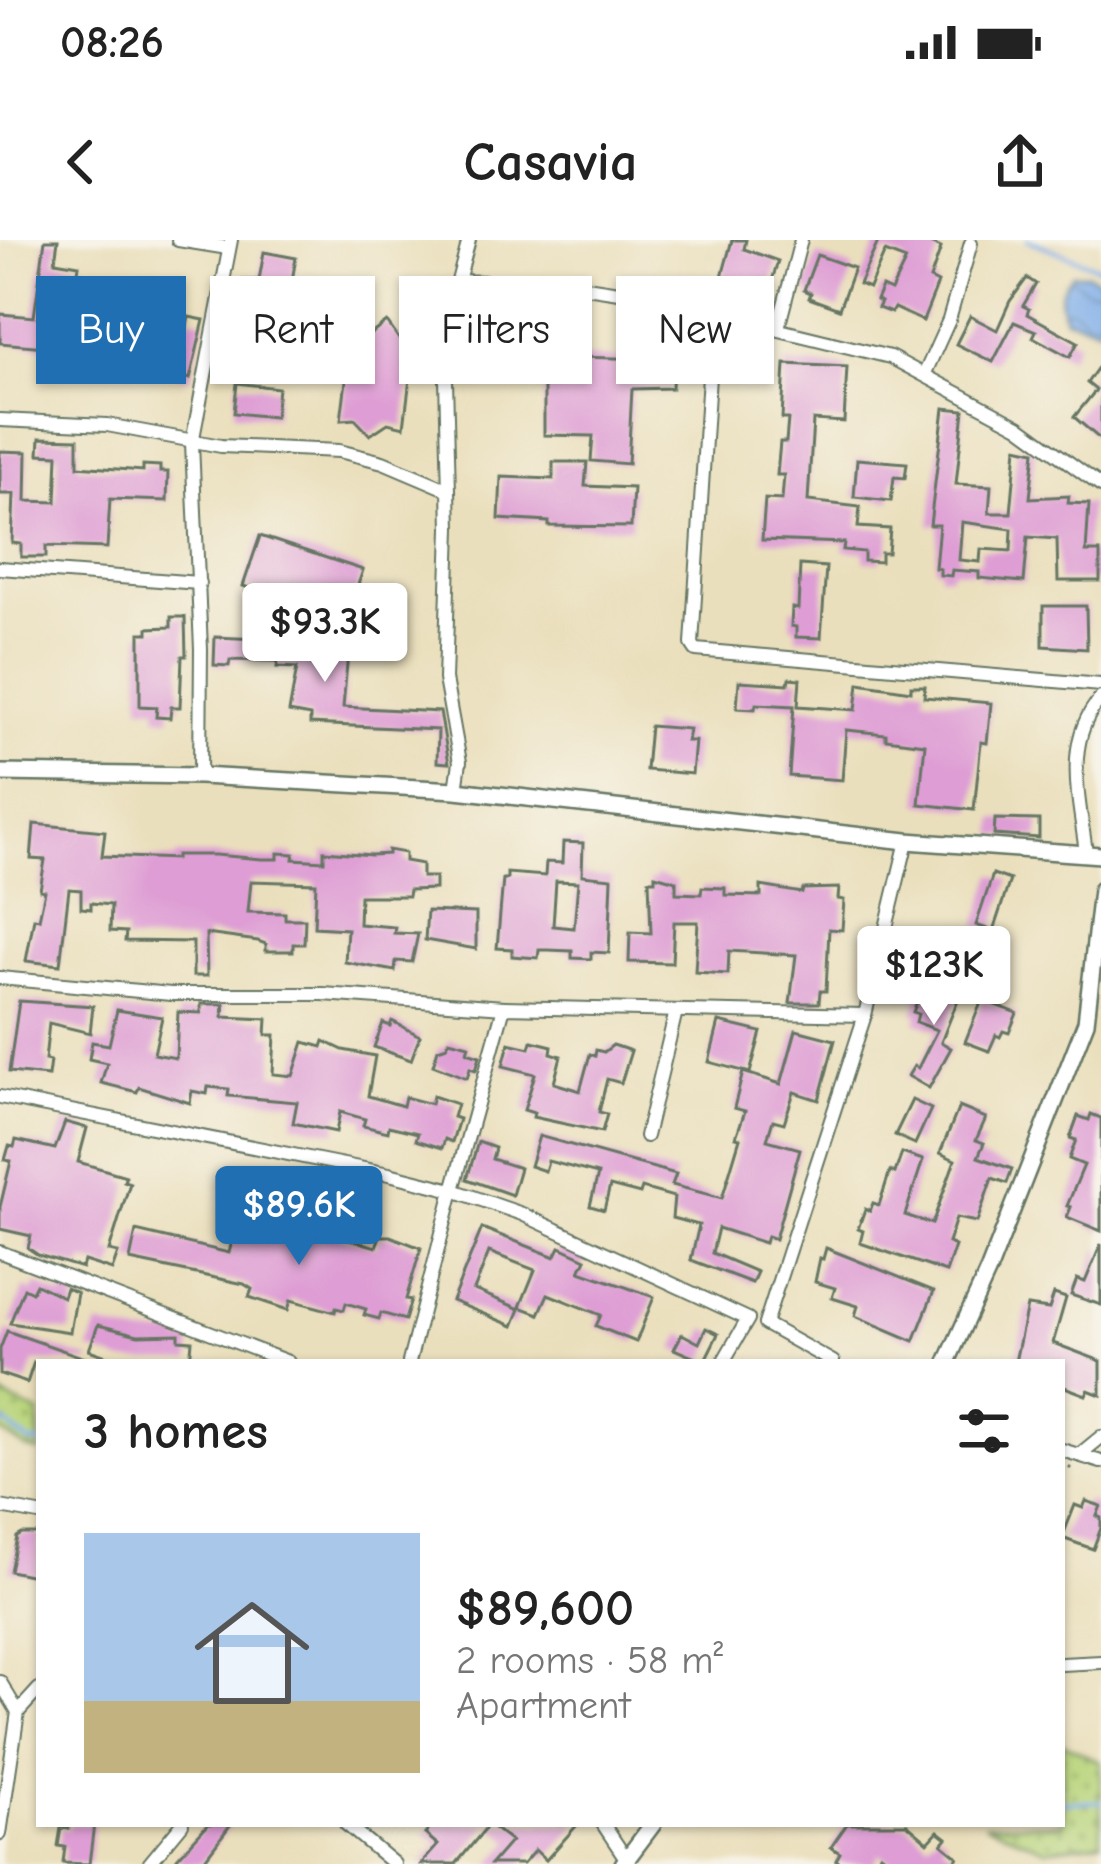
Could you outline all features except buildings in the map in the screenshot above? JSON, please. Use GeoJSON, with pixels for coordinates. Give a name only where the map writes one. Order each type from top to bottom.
{"type":"FeatureCollection","features":[{"type":"Feature","properties":{"kind":"street"},"geometry":{"type":"LineString","coordinates":[[178,240],[230,244],[192,443],[199,583],[200,776]]}},
{"type":"Feature","properties":{"kind":"street"},"geometry":{"type":"LineString","coordinates":[[459,276],[469,240]]}},
{"type":"Feature","properties":{"kind":"street"},"geometry":{"type":"LineString","coordinates":[[778,328],[801,240]]}},
{"type":"Feature","properties":{"kind":"street"},"geometry":{"type":"LineString","coordinates":[[925,373],[949,320],[971,243]]}},
{"type":"Feature","properties":{"kind":"street"},"geometry":{"type":"LineString","coordinates":[[774,327],[890,357],[925,373],[1018,426],[1101,486]]}},
{"type":"Feature","properties":{"kind":"street"},"geometry":{"type":"LineString","coordinates":[[446,384],[446,680],[460,762],[456,790]]}},
{"type":"Feature","properties":{"kind":"street"},"geometry":{"type":"LineString","coordinates":[[708,384],[692,644],[696,650],[1101,685]]}},
{"type":"Feature","properties":{"kind":"street"},"geometry":{"type":"LineString","coordinates":[[0,420],[107,425],[192,443],[339,451],[383,462],[449,490]]}},
{"type":"Feature","properties":{"kind":"street"},"geometry":{"type":"LineString","coordinates":[[0,568],[199,583]]}},
{"type":"Feature","properties":{"kind":"street"},"geometry":{"type":"LineString","coordinates":[[0,773],[200,776],[456,790],[907,841],[1093,854],[1077,745],[1084,721],[1101,698]]}},
{"type":"Feature","properties":{"kind":"street"},"geometry":{"type":"LineString","coordinates":[[765,1324],[865,1015],[907,841]]}},
{"type":"Feature","properties":{"kind":"street"},"geometry":{"type":"LineString","coordinates":[[948,1359],[1093,1025],[1101,890]]}},
{"type":"Feature","properties":{"kind":"street"},"geometry":{"type":"LineString","coordinates":[[0,978],[171,994],[323,994],[504,1007],[865,1015]]}},
{"type":"Feature","properties":{"kind":"street"},"geometry":{"type":"LineString","coordinates":[[411,1359],[504,1007]]}},
{"type":"Feature","properties":{"kind":"street"},"geometry":{"type":"LineString","coordinates":[[646,1136],[676,1011]]}},
{"type":"Feature","properties":{"kind":"street"},"geometry":{"type":"LineString","coordinates":[[0,1097],[453,1190],[522,1214],[765,1324],[828,1359]]}},
{"type":"Feature","properties":{"kind":"street"},"geometry":{"type":"LineString","coordinates":[[0,1252],[280,1359]]}},
{"type":"Feature","properties":{"kind":"street"},"geometry":{"type":"LineString","coordinates":[[726,1359],[748,1318]]}},
{"type":"Feature","properties":{"kind":"street"},"geometry":{"type":"LineString","coordinates":[[1079,1455],[1101,1437]]}},
{"type":"Feature","properties":{"kind":"street"},"geometry":{"type":"LineString","coordinates":[[1065,1451],[1101,1462]]}},
{"type":"Feature","properties":{"kind":"street"},"geometry":{"type":"LineString","coordinates":[[0,1507],[36,1513]]}},
{"type":"Feature","properties":{"kind":"street"},"geometry":{"type":"LineString","coordinates":[[1065,1664],[1101,1662]]}},
{"type":"Feature","properties":{"kind":"street"},"geometry":{"type":"LineString","coordinates":[[0,1682],[19,1712]]}},
{"type":"Feature","properties":{"kind":"street"},"geometry":{"type":"LineString","coordinates":[[0,1834],[19,1712],[36,1692]]}},
{"type":"Feature","properties":{"kind":"street"},"geometry":{"type":"LineString","coordinates":[[148,1864],[179,1827]]}},
{"type":"Feature","properties":{"kind":"street"},"geometry":{"type":"LineString","coordinates":[[349,1827],[388,1862]]}},
{"type":"Feature","properties":{"kind":"street"},"geometry":{"type":"LineString","coordinates":[[605,1827],[626,1863],[651,1827]]}},
{"type":"Feature","properties":{"kind":"green space"},"geometry":{"type":"Polygon","coordinates":[[[0,1395],[36,1413],[36,1451],[27,1449],[0,1431],[0,1395]]]}},
{"type":"Feature","properties":{"kind":"green space"},"geometry":{"type":"Polygon","coordinates":[[[1065,1744],[1101,1762],[1101,1842],[1046,1849],[991,1827],[1065,1827],[1065,1744]]]}},
{"type":"Feature","properties":{"kind":"water"},"geometry":{"type":"Polygon","coordinates":[[[1073,274],[1088,274],[1101,281],[1101,328],[1065,318],[1061,294],[1073,274]]]}},
{"type":"Feature","properties":{"kind":"waterway"},"geometry":{"type":"LineString","coordinates":[[1028,240],[1101,268]]}},
{"type":"Feature","properties":{"kind":"waterway"},"geometry":{"type":"LineString","coordinates":[[0,1419],[36,1443]]}},
{"type":"Feature","properties":{"kind":"waterway"},"geometry":{"type":"LineString","coordinates":[[1065,1802],[1101,1802]]}}]}
